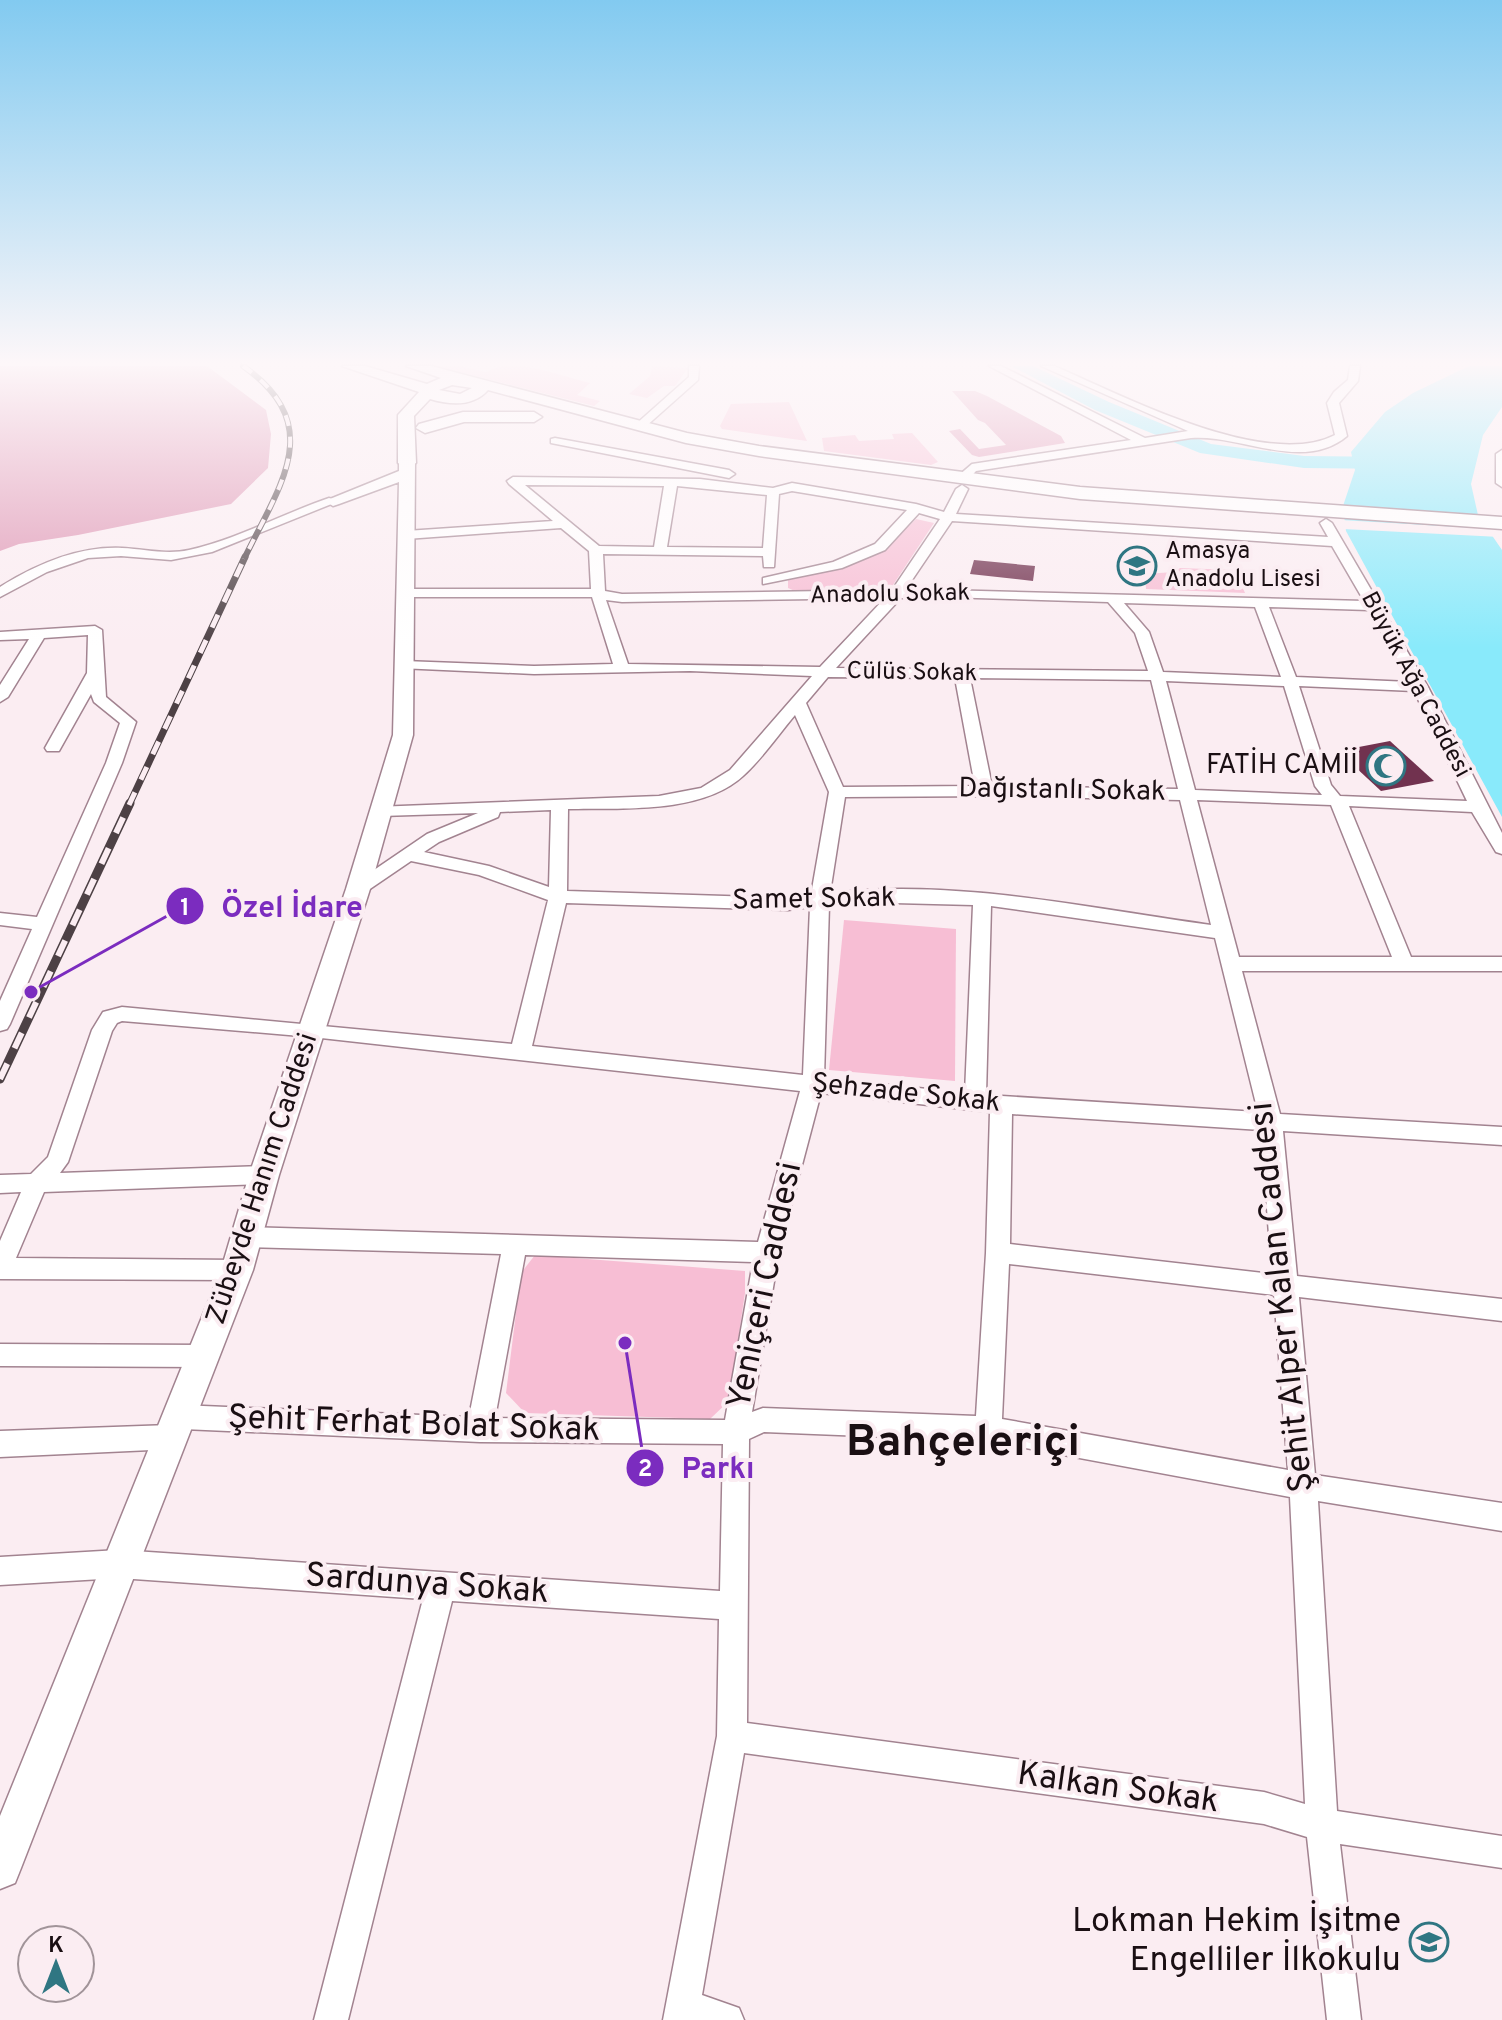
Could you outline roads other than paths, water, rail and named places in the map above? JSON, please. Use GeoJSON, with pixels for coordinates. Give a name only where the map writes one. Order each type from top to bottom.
{"type":"FeatureCollection","features":[{"type":"Feature","properties":{"kind":"highway"},"geometry":{"type":"LineString","coordinates":[[403,460],[407,476]]}},
{"type":"Feature","properties":{"kind":"highway"},"geometry":{"type":"LineString","coordinates":[[407,460],[407,476]]}},
{"type":"Feature","properties":{"kind":"highway"},"geometry":{"type":"LineString","coordinates":[[407,476],[413,460]]}},
{"type":"Feature","properties":{"kind":"highway"},"geometry":{"type":"LineString","coordinates":[[766,460],[1334,525],[1497,528]]}},
{"type":"Feature","properties":{"kind":"highway"},"geometry":{"type":"LineString","coordinates":[[816,460],[962,484]]}},
{"type":"Feature","properties":{"kind":"main road"},"geometry":{"type":"LineString","coordinates":[[333,501],[407,476]]}},
{"type":"Feature","properties":{"kind":"main road","name":"Zübeyde Hanım Caddesi"},"geometry":{"type":"LineString","coordinates":[[0,1868],[237,1270],[264,1175],[381,811],[403,735],[407,476]]}},
{"type":"Feature","properties":{"kind":"street"},"geometry":{"type":"LineString","coordinates":[[654,460],[916,508],[948,517],[1334,525]]}},
{"type":"Feature","properties":{"kind":"street"},"geometry":{"type":"LineString","coordinates":[[381,811],[659,801],[706,792],[736,774],[895,596],[948,517],[972,468],[1023,460]]}},
{"type":"Feature","properties":{"kind":"street"},"geometry":{"type":"LineString","coordinates":[[1502,460],[1502,483]]}},
{"type":"Feature","properties":{"kind":"street"},"geometry":{"type":"LineString","coordinates":[[770,552],[596,550],[513,481],[671,483],[773,492],[792,487]]}},
{"type":"Feature","properties":{"kind":"street"},"geometry":{"type":"LineString","coordinates":[[660,549],[671,483]]}},
{"type":"Feature","properties":{"kind":"street"},"geometry":{"type":"LineString","coordinates":[[773,492],[768,589],[880,547],[916,508]]}},
{"type":"Feature","properties":{"kind":"street"},"geometry":{"type":"LineString","coordinates":[[0,593],[58,560],[118,552],[168,558],[192,553],[246,537],[333,501]]}},
{"type":"Feature","properties":{"kind":"street"},"geometry":{"type":"LineString","coordinates":[[406,535],[561,524]]}},
{"type":"Feature","properties":{"kind":"street","name":"Büyük Ağa Caddesi"},"geometry":{"type":"LineString","coordinates":[[1334,525],[1502,848]]}},
{"type":"Feature","properties":{"kind":"street"},"geometry":{"type":"LineString","coordinates":[[596,550],[598,595],[622,668]]}},
{"type":"Feature","properties":{"kind":"street","name":"Anadolu Sokak"},"geometry":{"type":"LineString","coordinates":[[405,593],[579,591],[622,598],[768,589],[895,596],[960,594],[1375,606]]}},
{"type":"Feature","properties":{"kind":"street","name":"Şehit Alper Kalan Caddesi"},"geometry":{"type":"LineString","coordinates":[[1113,599],[1142,632],[1157,676],[1271,1122],[1303,1486],[1322,1825],[1344,2020]]}},
{"type":"Feature","properties":{"kind":"street"},"geometry":{"type":"LineString","coordinates":[[1260,602],[1290,681],[1323,786],[1341,807],[1404,963]]}},
{"type":"Feature","properties":{"kind":"street"},"geometry":{"type":"LineString","coordinates":[[0,636],[95,630],[95,673],[99,699],[128,722],[114,763],[2,1017]]}},
{"type":"Feature","properties":{"kind":"street"},"geometry":{"type":"LineString","coordinates":[[0,697],[40,632]]}},
{"type":"Feature","properties":{"kind":"street","name":"Cülüs Sokak"},"geometry":{"type":"LineString","coordinates":[[404,665],[534,670],[622,668],[1157,676],[1420,687]]}},
{"type":"Feature","properties":{"kind":"street"},"geometry":{"type":"LineString","coordinates":[[53,748],[95,673]]}},
{"type":"Feature","properties":{"kind":"street"},"geometry":{"type":"LineString","coordinates":[[962,674],[984,789]]}},
{"type":"Feature","properties":{"kind":"street"},"geometry":{"type":"LineString","coordinates":[[798,703],[837,792]]}},
{"type":"Feature","properties":{"kind":"street","name":"Dağıstanlı Sokak"},"geometry":{"type":"LineString","coordinates":[[837,792],[984,789],[1188,793],[1478,807]]}},
{"type":"Feature","properties":{"kind":"street","name":"Yeniçeri Caddesi"},"geometry":{"type":"LineString","coordinates":[[681,2013],[732,1736],[736,1432],[767,1252],[813,1083],[820,898],[837,792]]}},
{"type":"Feature","properties":{"kind":"street"},"geometry":{"type":"LineString","coordinates":[[520,1052],[558,897],[560,805]]}},
{"type":"Feature","properties":{"kind":"street"},"geometry":{"type":"LineString","coordinates":[[358,889],[433,838],[479,816],[519,806]]}},
{"type":"Feature","properties":{"kind":"street","name":"Samet Sokak"},"geometry":{"type":"LineString","coordinates":[[408,855],[483,870],[558,897],[788,904],[855,896],[982,899],[1224,933]]}},
{"type":"Feature","properties":{"kind":"street"},"geometry":{"type":"LineString","coordinates":[[975,1103],[982,899]]}},
{"type":"Feature","properties":{"kind":"street"},"geometry":{"type":"LineString","coordinates":[[0,919],[43,924]]}},
{"type":"Feature","properties":{"kind":"street"},"geometry":{"type":"LineString","coordinates":[[1232,964],[1502,964]]}},
{"type":"Feature","properties":{"kind":"street","name":"Şehzade Sokak"},"geometry":{"type":"LineString","coordinates":[[36,1183],[57,1162],[102,1030],[110,1017],[122,1014],[312,1030],[975,1103],[1502,1136]]}},
{"type":"Feature","properties":{"kind":"street"},"geometry":{"type":"LineString","coordinates":[[988,1429],[998,1253],[1001,1105]]}},
{"type":"Feature","properties":{"kind":"street"},"geometry":{"type":"LineString","coordinates":[[0,1184],[264,1175]]}},
{"type":"Feature","properties":{"kind":"street"},"geometry":{"type":"LineString","coordinates":[[36,1183],[0,1268],[237,1270]]}},
{"type":"Feature","properties":{"kind":"street"},"geometry":{"type":"LineString","coordinates":[[246,1237],[767,1252]]}},
{"type":"Feature","properties":{"kind":"street"},"geometry":{"type":"LineString","coordinates":[[480,1430],[515,1245]]}},
{"type":"Feature","properties":{"kind":"street"},"geometry":{"type":"LineString","coordinates":[[998,1253],[1502,1310]]}},
{"type":"Feature","properties":{"kind":"street"},"geometry":{"type":"LineString","coordinates":[[0,1355],[205,1356]]}},
{"type":"Feature","properties":{"kind":"street","name":"Şehit Ferhat Bolat Sokak"},"geometry":{"type":"LineString","coordinates":[[0,1444],[176,1427],[736,1432],[763,1420],[988,1429],[1303,1486],[1502,1517]]}},
{"type":"Feature","properties":{"kind":"street","name":"Sardunya Sokak"},"geometry":{"type":"LineString","coordinates":[[0,1571],[119,1564],[735,1606]]}},
{"type":"Feature","properties":{"kind":"street"},"geometry":{"type":"LineString","coordinates":[[331,2020],[441,1586]]}},
{"type":"Feature","properties":{"kind":"street","name":"Kalkan Sokak"},"geometry":{"type":"LineString","coordinates":[[732,1736],[1264,1808],[1322,1825],[1502,1852]]}},
{"type":"Feature","properties":{"kind":"street"},"geometry":{"type":"LineString","coordinates":[[681,2013],[727,2020]]}},
{"type":"Feature","properties":{"kind":"water"},"geometry":{"type":"Polygon","coordinates":[[[1353,460],[1477,460],[1471,484],[1478,515],[1502,550],[1502,817],[1346,531],[1343,506],[1355,470],[1353,460]]]}},
{"type":"Feature","properties":{"kind":"waterway"},"geometry":{"type":"LineString","coordinates":[[1291,460],[1400,463]]}},
{"type":"Feature","properties":{"kind":"railway"},"geometry":{"type":"LineString","coordinates":[[245,557],[271,506],[287,460]]}},
{"type":"Feature","properties":{"kind":"railway"},"geometry":{"type":"LineString","coordinates":[[129,805],[245,557]]}},
{"type":"Feature","properties":{"kind":"railway"},"geometry":{"type":"LineString","coordinates":[[0,1079],[130,803]]}},
{"type":"Feature","properties":{"kind":"place","name":"Amasya Anadolu Lisesi"},"geometry":{"type":"Point","coordinates":[1137,566]}},
{"type":"Feature","properties":{"kind":"place","name":"FATİH CAMİİ"},"geometry":{"type":"Point","coordinates":[1386,766]}},
{"type":"Feature","properties":{"kind":"place","name":"Özel İdare"},"geometry":{"type":"Point","coordinates":[31,992]}},
{"type":"Feature","properties":{"kind":"place","name":"Parkı"},"geometry":{"type":"Point","coordinates":[625,1343]}},
{"type":"Feature","properties":{"kind":"place","name":"Lokman Hekim İşitme Engelliler İlkokulu"},"geometry":{"type":"Point","coordinates":[1429,1942]}},
{"type":"Feature","properties":{"kind":"district","name":"Bahçeleriçi"},"geometry":{"type":"Point","coordinates":[963,1444]}}]}
